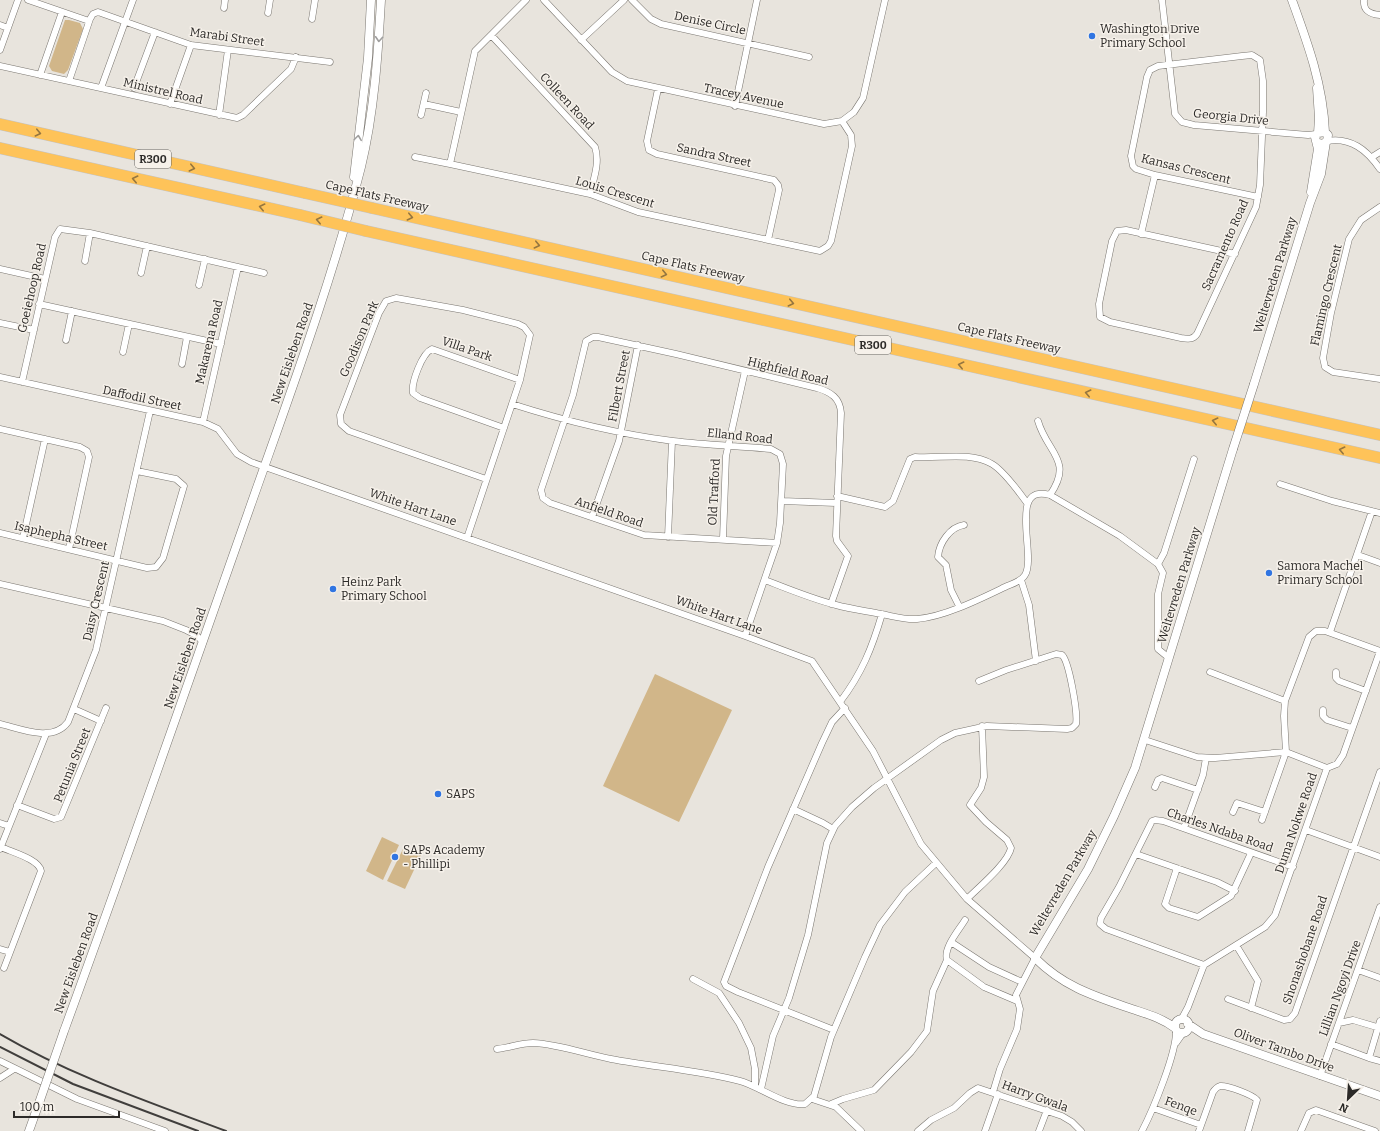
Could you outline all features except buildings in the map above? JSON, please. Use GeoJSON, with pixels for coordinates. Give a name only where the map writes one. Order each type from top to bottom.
{"type":"FeatureCollection","features":[{"type":"Feature","properties":{"kind":"highway","name":"Cape Flats Freeway"},"geometry":{"type":"LineString","coordinates":[[0,124],[1380,435]]}},
{"type":"Feature","properties":{"kind":"highway","name":"R300"},"geometry":{"type":"LineString","coordinates":[[0,148],[1380,458]]}},
{"type":"Feature","properties":{"kind":"street"},"geometry":{"type":"LineString","coordinates":[[0,50],[18,0]]}},
{"type":"Feature","properties":{"kind":"street"},"geometry":{"type":"LineString","coordinates":[[28,0],[89,21],[69,81]]}},
{"type":"Feature","properties":{"kind":"street"},"geometry":{"type":"LineString","coordinates":[[102,88],[133,0]]}},
{"type":"Feature","properties":{"kind":"street"},"geometry":{"type":"LineString","coordinates":[[224,8],[225,0]]}},
{"type":"Feature","properties":{"kind":"street"},"geometry":{"type":"LineString","coordinates":[[268,13],[270,0]]}},
{"type":"Feature","properties":{"kind":"street"},"geometry":{"type":"LineString","coordinates":[[312,19],[315,0]]}},
{"type":"Feature","properties":{"kind":"street","name":"New Eisleben Road"},"geometry":{"type":"LineString","coordinates":[[353,190],[368,58],[372,0]]}},
{"type":"Feature","properties":{"kind":"street","name":"New Eisleben Road"},"geometry":{"type":"LineString","coordinates":[[29,1131],[265,467],[327,287],[353,190],[361,166],[378,58],[381,0]]}},
{"type":"Feature","properties":{"kind":"street"},"geometry":{"type":"LineString","coordinates":[[450,164],[475,51],[526,0]]}},
{"type":"Feature","properties":{"kind":"street","name":"Tracey Avenue"},"geometry":{"type":"LineString","coordinates":[[544,0],[612,72],[620,77],[658,89],[816,123],[842,121]]}},
{"type":"Feature","properties":{"kind":"street"},"geometry":{"type":"LineString","coordinates":[[582,40],[624,0]]}},
{"type":"Feature","properties":{"kind":"street","name":"Denise Circle"},"geometry":{"type":"LineString","coordinates":[[632,0],[645,14],[656,22],[748,43],[757,0]]}},
{"type":"Feature","properties":{"kind":"street"},"geometry":{"type":"LineString","coordinates":[[842,121],[854,112],[863,98],[886,0]]}},
{"type":"Feature","properties":{"kind":"street","name":"Georgia Drive"},"geometry":{"type":"LineString","coordinates":[[1162,0],[1175,114],[1182,122],[1194,125],[1308,136],[1357,145],[1372,157],[1380,169]]}},
{"type":"Feature","properties":{"kind":"street","name":"Weltevreden Parkway"},"geometry":{"type":"LineString","coordinates":[[1035,958],[1088,869],[1117,810],[1145,740],[1233,449],[1310,203],[1321,174],[1323,100],[1292,0]]}},
{"type":"Feature","properties":{"kind":"street"},"geometry":{"type":"LineString","coordinates":[[1364,0],[1364,8],[1368,12],[1380,15]]}},
{"type":"Feature","properties":{"kind":"street"},"geometry":{"type":"LineString","coordinates":[[40,75],[62,12]]}},
{"type":"Feature","properties":{"kind":"street","name":"Marabi Street"},"geometry":{"type":"LineString","coordinates":[[89,21],[93,14],[100,12],[192,45],[330,62]]}},
{"type":"Feature","properties":{"kind":"street"},"geometry":{"type":"LineString","coordinates":[[0,25],[8,28]]}},
{"type":"Feature","properties":{"kind":"street"},"geometry":{"type":"LineString","coordinates":[[134,88],[155,32]]}},
{"type":"Feature","properties":{"kind":"street","name":"Colleen Road"},"geometry":{"type":"LineString","coordinates":[[490,35],[594,147],[598,156],[590,194]]}},
{"type":"Feature","properties":{"kind":"street"},"geometry":{"type":"LineString","coordinates":[[735,106],[748,43],[809,57]]}},
{"type":"Feature","properties":{"kind":"street"},"geometry":{"type":"LineString","coordinates":[[170,104],[192,45]]}},
{"type":"Feature","properties":{"kind":"street"},"geometry":{"type":"LineString","coordinates":[[219,115],[228,50]]}},
{"type":"Feature","properties":{"kind":"street","name":"Sacramento Road"},"geometry":{"type":"LineString","coordinates":[[1141,234],[1121,230],[1113,237],[1099,304],[1100,317],[1110,322],[1181,338],[1192,338],[1197,334],[1252,218],[1258,198],[1263,81],[1261,65],[1256,57],[1248,55],[1170,64]]}},
{"type":"Feature","properties":{"kind":"street","name":"Ministrel Road"},"geometry":{"type":"LineString","coordinates":[[0,66],[236,118],[243,115],[291,69],[296,57]]}},
{"type":"Feature","properties":{"kind":"street","name":"Kansas Crescent"},"geometry":{"type":"LineString","coordinates":[[1170,64],[1154,68],[1148,73],[1130,162],[1136,169],[1155,175],[1258,198]]}},
{"type":"Feature","properties":{"kind":"street","name":"Sandra Street"},"geometry":{"type":"LineString","coordinates":[[658,89],[647,141],[649,150],[656,154],[774,180],[778,184],[779,190],[768,240]]}},
{"type":"Feature","properties":{"kind":"street"},"geometry":{"type":"LineString","coordinates":[[421,115],[426,93]]}},
{"type":"Feature","properties":{"kind":"street"},"geometry":{"type":"LineString","coordinates":[[424,104],[462,112]]}},
{"type":"Feature","properties":{"kind":"street","name":"Louis Crescent"},"geometry":{"type":"LineString","coordinates":[[416,157],[590,194],[638,212],[816,251],[824,250],[828,246],[852,146],[851,135],[842,121]]}},
{"type":"Feature","properties":{"kind":"street"},"geometry":{"type":"LineString","coordinates":[[1372,157],[1380,152]]}},
{"type":"Feature","properties":{"kind":"street"},"geometry":{"type":"LineString","coordinates":[[1155,175],[1141,234],[1235,254]]}},
{"type":"Feature","properties":{"kind":"street","name":"Flamingo Crescent"},"geometry":{"type":"LineString","coordinates":[[1380,207],[1361,220],[1352,232],[1331,313],[1323,358],[1325,367],[1332,372],[1380,379]]}},
{"type":"Feature","properties":{"kind":"street","name":"Goeiehoop Road"},"geometry":{"type":"LineString","coordinates":[[22,382],[55,237],[58,230],[63,228],[90,233],[264,273]]}},
{"type":"Feature","properties":{"kind":"street"},"geometry":{"type":"LineString","coordinates":[[85,261],[90,233]]}},
{"type":"Feature","properties":{"kind":"street"},"geometry":{"type":"LineString","coordinates":[[141,273],[147,246]]}},
{"type":"Feature","properties":{"kind":"street"},"geometry":{"type":"LineString","coordinates":[[199,285],[205,259]]}},
{"type":"Feature","properties":{"kind":"street","name":"Makarena Road"},"geometry":{"type":"LineString","coordinates":[[203,422],[238,267]]}},
{"type":"Feature","properties":{"kind":"street"},"geometry":{"type":"LineString","coordinates":[[0,269],[45,280]]}},
{"type":"Feature","properties":{"kind":"street","name":"Goodison Park"},"geometry":{"type":"LineString","coordinates":[[486,479],[350,431],[341,424],[340,415],[380,309],[386,301],[390,299],[415,301],[463,310],[524,327],[528,330],[530,339],[520,380]]}},
{"type":"Feature","properties":{"kind":"street"},"geometry":{"type":"LineString","coordinates":[[40,304],[220,344]]}},
{"type":"Feature","properties":{"kind":"street"},"geometry":{"type":"LineString","coordinates":[[66,340],[72,311]]}},
{"type":"Feature","properties":{"kind":"street"},"geometry":{"type":"LineString","coordinates":[[0,323],[34,330]]}},
{"type":"Feature","properties":{"kind":"street"},"geometry":{"type":"LineString","coordinates":[[123,352],[130,324]]}},
{"type":"Feature","properties":{"kind":"street"},"geometry":{"type":"LineString","coordinates":[[182,364],[187,337]]}},
{"type":"Feature","properties":{"kind":"street","name":"Filbert Street"},"geometry":{"type":"LineString","coordinates":[[565,420],[573,395],[586,341],[593,337],[598,337],[676,354]]}},
{"type":"Feature","properties":{"kind":"street","name":"Filbert Street"},"geometry":{"type":"LineString","coordinates":[[592,517],[621,431],[638,345]]}},
{"type":"Feature","properties":{"kind":"street","name":"Villa Park"},"geometry":{"type":"LineString","coordinates":[[504,428],[420,398],[413,393],[413,386],[425,353],[432,349],[520,380]]}},
{"type":"Feature","properties":{"kind":"street","name":"Highfield Road"},"geometry":{"type":"LineString","coordinates":[[676,354],[826,390],[836,397],[841,406],[842,413],[836,503],[836,536],[842,548],[848,553],[848,559],[829,603]]}},
{"type":"Feature","properties":{"kind":"street","name":"Old Trafford"},"geometry":{"type":"LineString","coordinates":[[723,539],[728,446],[745,371]]}},
{"type":"Feature","properties":{"kind":"street","name":"Daffodil Street"},"geometry":{"type":"LineString","coordinates":[[0,377],[203,422],[218,429],[236,454],[265,467]]}},
{"type":"Feature","properties":{"kind":"street"},"geometry":{"type":"LineString","coordinates":[[467,538],[520,380]]}},
{"type":"Feature","properties":{"kind":"street","name":"Elland Road"},"geometry":{"type":"LineString","coordinates":[[512,404],[565,420],[672,441],[771,449],[780,454],[783,464],[782,501],[777,543],[745,636]]}},
{"type":"Feature","properties":{"kind":"street","name":"Daisy Crescent"},"geometry":{"type":"LineString","coordinates":[[46,734],[63,728],[68,722],[94,657],[150,411]]}},
{"type":"Feature","properties":{"kind":"street","name":"Anfield Road"},"geometry":{"type":"LineString","coordinates":[[565,420],[541,494],[543,498],[550,503],[644,535],[777,543]]}},
{"type":"Feature","properties":{"kind":"street"},"geometry":{"type":"LineString","coordinates":[[1038,421],[1041,432],[1060,466],[1060,477],[1050,495]]}},
{"type":"Feature","properties":{"kind":"street"},"geometry":{"type":"LineString","coordinates":[[0,430],[80,447],[85,449],[89,454],[69,549]]}},
{"type":"Feature","properties":{"kind":"street"},"geometry":{"type":"LineString","coordinates":[[23,538],[45,439]]}},
{"type":"Feature","properties":{"kind":"street"},"geometry":{"type":"LineString","coordinates":[[668,536],[672,441]]}},
{"type":"Feature","properties":{"kind":"street"},"geometry":{"type":"LineString","coordinates":[[837,496],[885,507],[893,500],[910,459],[915,457],[963,457],[992,464],[1002,472],[1027,503]]}},
{"type":"Feature","properties":{"kind":"street"},"geometry":{"type":"LineString","coordinates":[[1158,564],[1164,553],[1194,459]]}},
{"type":"Feature","properties":{"kind":"street","name":"White Hart Lane"},"geometry":{"type":"LineString","coordinates":[[265,467],[812,661],[873,751],[921,844],[967,899],[1035,958]]}},
{"type":"Feature","properties":{"kind":"street","name":"Isaphepha Street"},"geometry":{"type":"LineString","coordinates":[[0,533],[146,568],[156,567],[159,565],[184,490],[183,484],[176,479],[137,471]]}},
{"type":"Feature","properties":{"kind":"street"},"geometry":{"type":"LineString","coordinates":[[1280,484],[1332,502],[1380,513]]}},
{"type":"Feature","properties":{"kind":"street"},"geometry":{"type":"LineString","coordinates":[[765,580],[829,603],[902,618],[918,619],[959,606],[1021,580],[1026,575],[1030,558],[1025,514],[1027,503],[1036,495],[1045,493],[1125,540],[1158,564],[1163,573],[1158,594],[1158,649],[1169,658]]}},
{"type":"Feature","properties":{"kind":"street"},"geometry":{"type":"LineString","coordinates":[[782,501],[836,503]]}},
{"type":"Feature","properties":{"kind":"street"},"geometry":{"type":"LineString","coordinates":[[1330,632],[1372,511]]}},
{"type":"Feature","properties":{"kind":"street"},"geometry":{"type":"LineString","coordinates":[[959,606],[951,590],[946,565],[938,557],[941,547],[949,533],[956,527],[964,525]]}},
{"type":"Feature","properties":{"kind":"street"},"geometry":{"type":"LineString","coordinates":[[1358,554],[1380,563]]}},
{"type":"Feature","properties":{"kind":"street"},"geometry":{"type":"LineString","coordinates":[[1021,580],[1029,605],[1036,661]]}},
{"type":"Feature","properties":{"kind":"street"},"geometry":{"type":"LineString","coordinates":[[0,584],[163,621],[204,639]]}},
{"type":"Feature","properties":{"kind":"street"},"geometry":{"type":"LineString","coordinates":[[840,702],[863,669],[882,614]]}},
{"type":"Feature","properties":{"kind":"street"},"geometry":{"type":"LineString","coordinates":[[1262,820],[1286,752],[1284,716],[1285,701],[1307,641],[1312,633],[1320,631],[1330,632],[1380,651],[1340,760],[1337,764],[1327,768]]}},
{"type":"Feature","properties":{"kind":"street"},"geometry":{"type":"LineString","coordinates":[[758,1087],[770,1045],[784,1011],[811,926],[827,843],[833,829],[852,807],[887,779],[949,735],[982,726],[1067,729],[1074,726],[1077,716],[1064,657],[1056,654],[1006,670],[979,681]]}},
{"type":"Feature","properties":{"kind":"street"},"geometry":{"type":"LineString","coordinates":[[1210,672],[1285,701]]}},
{"type":"Feature","properties":{"kind":"street"},"geometry":{"type":"LineString","coordinates":[[1336,672],[1336,678],[1339,681],[1366,691]]}},
{"type":"Feature","properties":{"kind":"street","name":"Petunia Street"},"geometry":{"type":"LineString","coordinates":[[17,805],[54,819],[61,817],[106,708]]}},
{"type":"Feature","properties":{"kind":"street"},"geometry":{"type":"LineString","coordinates":[[717,991],[724,982],[766,871],[828,729],[845,708]]}},
{"type":"Feature","properties":{"kind":"street","name":"Petunia Street"},"geometry":{"type":"LineString","coordinates":[[74,709],[101,721]]}},
{"type":"Feature","properties":{"kind":"street"},"geometry":{"type":"LineString","coordinates":[[1323,710],[1323,716],[1327,720],[1352,728]]}},
{"type":"Feature","properties":{"kind":"street"},"geometry":{"type":"LineString","coordinates":[[0,724],[46,734],[0,848],[34,861],[41,868],[41,873],[4,968]]}},
{"type":"Feature","properties":{"kind":"street"},"geometry":{"type":"LineString","coordinates":[[967,899],[1001,864],[1009,854],[1011,848],[1007,840],[986,822],[970,805],[981,788],[984,777],[982,726]]}},
{"type":"Feature","properties":{"kind":"street","name":"Duma Nokwe Road"},"geometry":{"type":"LineString","coordinates":[[1145,740],[1185,754],[1206,758],[1286,752],[1327,768],[1293,867],[1272,920],[1204,965]]}},
{"type":"Feature","properties":{"kind":"street"},"geometry":{"type":"LineString","coordinates":[[1184,828],[1198,790],[1206,758]]}},
{"type":"Feature","properties":{"kind":"street"},"geometry":{"type":"LineString","coordinates":[[1353,847],[1380,772]]}},
{"type":"Feature","properties":{"kind":"street"},"geometry":{"type":"LineString","coordinates":[[1155,788],[1158,780],[1162,778],[1198,790]]}},
{"type":"Feature","properties":{"kind":"street"},"geometry":{"type":"LineString","coordinates":[[1233,812],[1237,803],[1265,812]]}},
{"type":"Feature","properties":{"kind":"street"},"geometry":{"type":"LineString","coordinates":[[793,809],[833,829]]}},
{"type":"Feature","properties":{"kind":"street","name":"Charles Ndaba Road"},"geometry":{"type":"LineString","coordinates":[[1204,965],[1111,931],[1100,924],[1101,918],[1136,854],[1149,825],[1155,820],[1184,828],[1293,867]]}},
{"type":"Feature","properties":{"kind":"street"},"geometry":{"type":"LineString","coordinates":[[0,823],[9,826]]}},
{"type":"Feature","properties":{"kind":"street"},"geometry":{"type":"LineString","coordinates":[[1306,830],[1380,857]]}},
{"type":"Feature","properties":{"kind":"street","name":"Shonashobane Road"},"geometry":{"type":"LineString","coordinates":[[1228,999],[1284,1020],[1290,1019],[1295,1013],[1353,847]]}},
{"type":"Feature","properties":{"kind":"street"},"geometry":{"type":"LineString","coordinates":[[1176,868],[1165,904],[1194,918],[1202,916],[1225,901],[1235,891],[1251,853]]}},
{"type":"Feature","properties":{"kind":"street"},"geometry":{"type":"LineString","coordinates":[[1136,854],[1217,882],[1235,891]]}},
{"type":"Feature","properties":{"kind":"street"},"geometry":{"type":"LineString","coordinates":[[497,1049],[528,1044],[541,1044],[612,1059],[716,1076],[758,1087],[798,1104],[805,1104],[812,1099],[816,1091],[827,1048],[870,944],[880,926],[902,895],[936,863]]}},
{"type":"Feature","properties":{"kind":"street","name":"Lillian Ngoyi Drive"},"geometry":{"type":"LineString","coordinates":[[1320,1076],[1380,907]]}},
{"type":"Feature","properties":{"kind":"street"},"geometry":{"type":"LineString","coordinates":[[831,1104],[874,1090],[911,1052],[927,1031],[932,991],[947,960],[946,955],[951,942],[965,920]]}},
{"type":"Feature","properties":{"kind":"street"},"geometry":{"type":"LineString","coordinates":[[951,942],[989,967],[1022,982]]}},
{"type":"Feature","properties":{"kind":"street"},"geometry":{"type":"LineString","coordinates":[[1236,945],[1258,981],[1251,1008]]}},
{"type":"Feature","properties":{"kind":"street"},"geometry":{"type":"LineString","coordinates":[[0,949],[10,952]]}},
{"type":"Feature","properties":{"kind":"street"},"geometry":{"type":"LineString","coordinates":[[985,1131],[1000,1069],[1017,1029],[1020,1009],[1016,995],[1035,958]]}},
{"type":"Feature","properties":{"kind":"street","name":"Oliver Tambo Drive"},"geometry":{"type":"LineString","coordinates":[[1035,958],[1054,976],[1074,988],[1380,1096]]}},
{"type":"Feature","properties":{"kind":"street"},"geometry":{"type":"LineString","coordinates":[[947,960],[984,987],[1017,1001]]}},
{"type":"Feature","properties":{"kind":"street"},"geometry":{"type":"LineString","coordinates":[[1142,1131],[1153,1108],[1204,965]]}},
{"type":"Feature","properties":{"kind":"street"},"geometry":{"type":"LineString","coordinates":[[1358,970],[1380,978]]}},
{"type":"Feature","properties":{"kind":"street"},"geometry":{"type":"LineString","coordinates":[[693,979],[717,991],[749,1040],[758,1087]]}},
{"type":"Feature","properties":{"kind":"street"},"geometry":{"type":"LineString","coordinates":[[724,982],[728,988],[834,1030]]}},
{"type":"Feature","properties":{"kind":"street"},"geometry":{"type":"LineString","coordinates":[[1339,1023],[1353,1020],[1379,1025],[1369,1058]]}},
{"type":"Feature","properties":{"kind":"street"},"geometry":{"type":"LineString","coordinates":[[1331,1044],[1380,1061]]}},
{"type":"Feature","properties":{"kind":"street"},"geometry":{"type":"LineString","coordinates":[[0,1061],[77,1099],[165,1131]]}},
{"type":"Feature","properties":{"kind":"street"},"geometry":{"type":"LineString","coordinates":[[0,1078],[14,1069]]}},
{"type":"Feature","properties":{"kind":"street"},"geometry":{"type":"LineString","coordinates":[[1200,1128],[1213,1092],[1216,1088],[1225,1086],[1253,1096],[1257,1100],[1248,1131]]}},
{"type":"Feature","properties":{"kind":"street","name":"Harry Gwala"},"geometry":{"type":"LineString","coordinates":[[918,1131],[931,1120],[954,1108],[970,1092],[978,1088],[1067,1118],[1081,1131]]}},
{"type":"Feature","properties":{"kind":"street"},"geometry":{"type":"LineString","coordinates":[[812,1099],[831,1104],[840,1110],[861,1131]]}},
{"type":"Feature","properties":{"kind":"street","name":"Fenqe"},"geometry":{"type":"LineString","coordinates":[[1153,1108],[1200,1128]]}},
{"type":"Feature","properties":{"kind":"street"},"geometry":{"type":"LineString","coordinates":[[1039,1131],[1047,1110]]}},
{"type":"Feature","properties":{"kind":"street"},"geometry":{"type":"LineString","coordinates":[[1301,1131],[1309,1113],[1316,1110],[1356,1128],[1375,1131]]}},
{"type":"Feature","properties":{"kind":"shaded area"},"geometry":{"type":"Polygon","coordinates":[[[65,20],[80,23],[83,29],[68,70],[64,74],[52,71],[49,66],[65,20]]]}},
{"type":"Feature","properties":{"kind":"shaded area"},"geometry":{"type":"Polygon","coordinates":[[[655,674],[732,710],[679,822],[603,786],[655,674]]]}},
{"type":"Feature","properties":{"kind":"shaded area"},"geometry":{"type":"Polygon","coordinates":[[[382,837],[399,845],[383,880],[366,871],[382,837]]]}},
{"type":"Feature","properties":{"kind":"shaded area"},"geometry":{"type":"Polygon","coordinates":[[[404,847],[421,855],[405,889],[387,881],[404,847]]]}},
{"type":"Feature","properties":{"kind":"railway"},"geometry":{"type":"LineString","coordinates":[[0,1034],[83,1076],[226,1131]]}},
{"type":"Feature","properties":{"kind":"railway"},"geometry":{"type":"LineString","coordinates":[[0,1047],[73,1084],[198,1131]]}},
{"type":"Feature","properties":{"kind":"place","name":"Washington Drive Primary School"},"geometry":{"type":"Point","coordinates":[1092,36]}},
{"type":"Feature","properties":{"kind":"place","name":"Samora Machel Primary School"},"geometry":{"type":"Point","coordinates":[1269,573]}},
{"type":"Feature","properties":{"kind":"place","name":"Heinz Park Primary School"},"geometry":{"type":"Point","coordinates":[333,589]}},
{"type":"Feature","properties":{"kind":"place","name":"SAPS"},"geometry":{"type":"Point","coordinates":[438,794]}},
{"type":"Feature","properties":{"kind":"place","name":"SAPs Academy - Phillipi"},"geometry":{"type":"Point","coordinates":[395,857]}}]}
